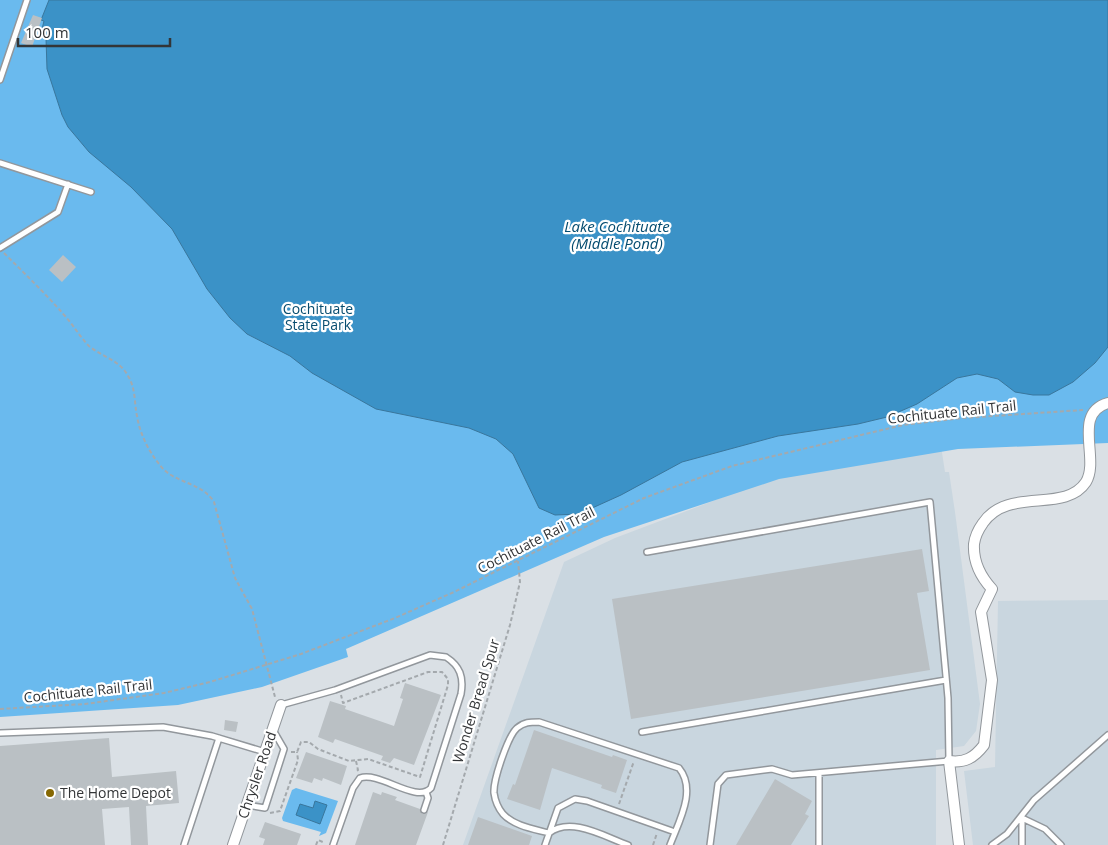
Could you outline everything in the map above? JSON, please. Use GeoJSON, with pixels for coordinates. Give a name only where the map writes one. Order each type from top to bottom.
{"type":"FeatureCollection","features":[{"type":"Feature","properties":{"kind":"street"},"geometry":{"type":"LineString","coordinates":[[959,845],[949,762],[962,763],[978,753],[984,745],[992,680],[982,612],[992,588],[978,568],[974,554],[975,536],[988,516],[998,508],[1009,504],[1063,496],[1084,484],[1089,476],[1089,426],[1096,409],[1108,403]]}},
{"type":"Feature","properties":{"kind":"street","name":"Chrysler Road"},"geometry":{"type":"LineString","coordinates":[[233,845],[281,705]]}},
{"type":"Feature","properties":{"kind":"lane"},"geometry":{"type":"LineString","coordinates":[[0,80],[27,0]]}},
{"type":"Feature","properties":{"kind":"lane"},"geometry":{"type":"LineString","coordinates":[[0,163],[91,192]]}},
{"type":"Feature","properties":{"kind":"lane"},"geometry":{"type":"LineString","coordinates":[[0,249],[58,212],[68,184]]}},
{"type":"Feature","properties":{"kind":"lane"},"geometry":{"type":"LineString","coordinates":[[647,552],[930,502],[946,680],[949,762],[792,776],[768,769],[722,777],[718,784],[710,845]]}},
{"type":"Feature","properties":{"kind":"lane"},"geometry":{"type":"LineString","coordinates":[[281,705],[344,686],[426,656],[437,655],[446,657],[459,669],[463,684],[435,780],[426,792],[418,793],[368,777],[360,778],[353,788],[333,845]]}},
{"type":"Feature","properties":{"kind":"lane"},"geometry":{"type":"LineString","coordinates":[[642,732],[946,680]]}},
{"type":"Feature","properties":{"kind":"lane"},"geometry":{"type":"LineString","coordinates":[[549,833],[513,821],[503,814],[496,803],[494,791],[496,780],[511,738],[517,728],[527,722],[539,722],[679,768],[686,778],[687,797],[670,845]]}},
{"type":"Feature","properties":{"kind":"lane"},"geometry":{"type":"LineString","coordinates":[[0,733],[156,726],[219,738],[266,752]]}},
{"type":"Feature","properties":{"kind":"lane"},"geometry":{"type":"LineString","coordinates":[[247,805],[265,808],[284,749],[273,730]]}},
{"type":"Feature","properties":{"kind":"lane"},"geometry":{"type":"LineString","coordinates":[[992,845],[1008,834],[1034,800],[1108,735]]}},
{"type":"Feature","properties":{"kind":"lane"},"geometry":{"type":"LineString","coordinates":[[184,845],[219,738]]}},
{"type":"Feature","properties":{"kind":"lane"},"geometry":{"type":"LineString","coordinates":[[820,773],[820,845]]}},
{"type":"Feature","properties":{"kind":"lane"},"geometry":{"type":"LineString","coordinates":[[424,810],[428,798],[426,792]]}},
{"type":"Feature","properties":{"kind":"lane"},"geometry":{"type":"LineString","coordinates":[[545,845],[558,808],[575,799],[587,801],[675,832]]}},
{"type":"Feature","properties":{"kind":"lane"},"geometry":{"type":"LineString","coordinates":[[1022,818],[1022,845]]}},
{"type":"Feature","properties":{"kind":"lane"},"geometry":{"type":"LineString","coordinates":[[1022,818],[1045,829],[1061,845]]}},
{"type":"Feature","properties":{"kind":"lane"},"geometry":{"type":"LineString","coordinates":[[549,833],[558,827],[570,825],[628,845]]}},
{"type":"Feature","properties":{"kind":"path"},"geometry":{"type":"LineString","coordinates":[[0,249],[45,294],[91,347],[118,364],[128,374],[134,390],[141,434],[159,465],[167,474],[201,488],[210,495],[214,502],[235,578],[252,609],[274,694],[281,705]]}},
{"type":"Feature","properties":{"kind":"path","name":"Cochituate Rail Trail"},"geometry":{"type":"LineString","coordinates":[[0,708],[86,704],[143,696],[186,688],[267,665],[395,618],[518,561],[579,528],[644,498],[732,466],[864,433],[912,424],[963,418],[1086,411]]}},
{"type":"Feature","properties":{"kind":"path","name":"Wonder Bread Spur"},"geometry":{"type":"LineString","coordinates":[[443,845],[510,625],[521,575],[518,561]]}},
{"type":"Feature","properties":{"kind":"path"},"geometry":{"type":"LineString","coordinates":[[263,814],[280,811],[298,760],[297,752],[302,742],[348,761],[368,759],[420,777],[446,692],[448,679],[442,672],[436,670],[343,703],[340,695]]}},
{"type":"Feature","properties":{"kind":"path"},"geometry":{"type":"LineString","coordinates":[[290,746],[291,752],[297,752]]}},
{"type":"Feature","properties":{"kind":"path"},"geometry":{"type":"LineString","coordinates":[[618,806],[637,753]]}},
{"type":"Feature","properties":{"kind":"path"},"geometry":{"type":"LineString","coordinates":[[380,772],[383,764]]}},
{"type":"Feature","properties":{"kind":"path"},"geometry":{"type":"LineString","coordinates":[[654,845],[659,826]]}},
{"type":"Feature","properties":{"kind":"shaded area"},"geometry":{"type":"Polygon","coordinates":[[[941,446],[945,472],[949,472],[980,704],[976,731],[964,746],[936,750],[936,845],[463,845],[564,562],[615,538],[758,484],[840,462],[941,446]]]}},
{"type":"Feature","properties":{"kind":"shaded area"},"geometry":{"type":"Polygon","coordinates":[[[1108,600],[1108,845],[973,845],[964,771],[995,767],[998,601],[1108,600]]]}},
{"type":"Feature","properties":{"kind":"green space","name":"Lake Cochituate (Middle Pond)"},"geometry":{"type":"Polygon","coordinates":[[[0,0],[1108,0],[1108,443],[958,449],[779,479],[604,537],[346,649],[348,657],[262,687],[178,705],[0,717],[0,0]]]}},
{"type":"Feature","properties":{"kind":"green space"},"geometry":{"type":"Polygon","coordinates":[[[296,788],[338,801],[326,833],[319,836],[321,832],[283,821],[282,818],[292,790],[296,788]]]}},
{"type":"Feature","properties":{"kind":"water","name":"Lake Cochituate (Middle Pond)"},"geometry":{"type":"Polygon","coordinates":[[[49,0],[1108,0],[1108,347],[1095,363],[1073,382],[1049,395],[1015,392],[998,379],[977,374],[957,378],[917,404],[887,417],[858,424],[778,436],[682,462],[621,495],[579,514],[555,515],[539,508],[513,454],[496,439],[469,428],[376,409],[312,373],[290,356],[247,334],[230,318],[207,289],[172,229],[131,187],[89,152],[68,127],[62,115],[47,69],[46,38],[42,29],[44,21],[41,20],[49,0]]]}},
{"type":"Feature","properties":{"kind":"water"},"geometry":{"type":"Polygon","coordinates":[[[315,801],[327,805],[320,824],[296,815],[300,804],[313,808],[315,801]]]}},
{"type":"Feature","properties":{"kind":"building"},"geometry":{"type":"Polygon","coordinates":[[[33,15],[42,18],[32,47],[21,43],[33,15]]]}},
{"type":"Feature","properties":{"kind":"building"},"geometry":{"type":"Polygon","coordinates":[[[63,255],[76,267],[62,282],[49,270],[63,255]]]}},
{"type":"Feature","properties":{"kind":"building"},"geometry":{"type":"Polygon","coordinates":[[[922,549],[929,591],[917,593],[930,670],[631,719],[612,599],[922,549]]]}},
{"type":"Feature","properties":{"kind":"building"},"geometry":{"type":"Polygon","coordinates":[[[405,683],[441,695],[414,765],[394,758],[390,763],[381,760],[383,756],[335,739],[333,743],[318,737],[330,701],[346,706],[345,709],[394,726],[403,699],[400,698],[405,683]]]}},
{"type":"Feature","properties":{"kind":"building"},"geometry":{"type":"Polygon","coordinates":[[[225,720],[238,722],[236,732],[224,730],[225,720]]]}},
{"type":"Feature","properties":{"kind":"building"},"geometry":{"type":"Polygon","coordinates":[[[534,730],[612,757],[613,755],[627,760],[616,793],[601,788],[602,785],[552,768],[540,810],[507,799],[513,784],[515,785],[534,730]]]}},
{"type":"Feature","properties":{"kind":"building","name":"The Home Depot"},"geometry":{"type":"Polygon","coordinates":[[[109,738],[112,777],[176,771],[179,803],[146,806],[148,845],[131,845],[129,807],[102,809],[105,845],[0,845],[0,746],[109,738]]]}},
{"type":"Feature","properties":{"kind":"building"},"geometry":{"type":"Polygon","coordinates":[[[306,752],[347,766],[341,785],[323,778],[322,781],[314,778],[312,783],[296,778],[306,752]]]}},
{"type":"Feature","properties":{"kind":"building"},"geometry":{"type":"Polygon","coordinates":[[[775,779],[812,801],[805,814],[809,816],[791,845],[736,845],[775,779]]]}},
{"type":"Feature","properties":{"kind":"building"},"geometry":{"type":"Polygon","coordinates":[[[373,792],[381,795],[382,792],[397,797],[395,800],[420,809],[422,814],[428,812],[416,845],[355,845],[373,792]]]}},
{"type":"Feature","properties":{"kind":"building"},"geometry":{"type":"Polygon","coordinates":[[[478,817],[532,836],[529,845],[468,845],[478,817]]]}},
{"type":"Feature","properties":{"kind":"building"},"geometry":{"type":"Polygon","coordinates":[[[265,822],[301,834],[297,845],[263,845],[265,839],[259,837],[265,822]]]}},
{"type":"Feature","properties":{"kind":"place","name":"The Home Depot"},"geometry":{"type":"Point","coordinates":[50,793]}},
{"type":"Feature","properties":{"kind":"park label","name":"Cochituate State Park"},"geometry":{"type":"Point","coordinates":[318,318]}}]}
